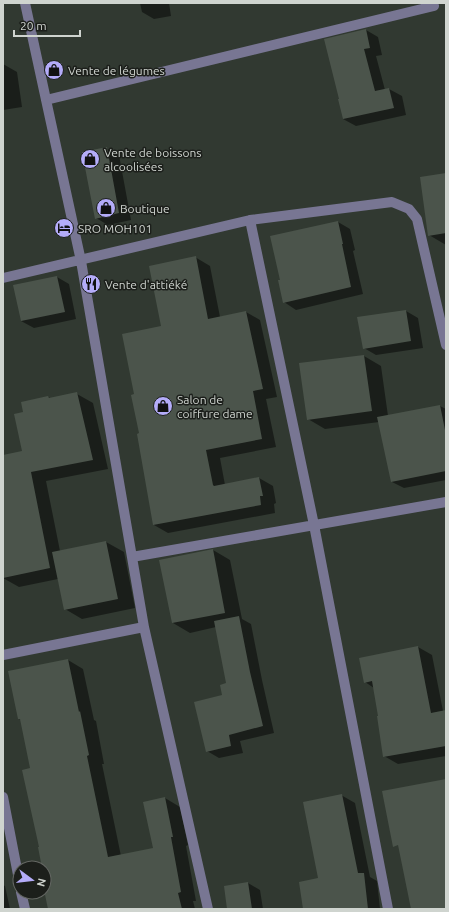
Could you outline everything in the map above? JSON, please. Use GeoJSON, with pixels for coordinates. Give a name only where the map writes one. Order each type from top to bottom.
{"type":"FeatureCollection","features":[{"type":"Feature","properties":{"kind":"street"},"geometry":{"type":"LineString","coordinates":[[26,3],[81,261],[144,627],[208,909]]}},
{"type":"Feature","properties":{"kind":"street"},"geometry":{"type":"LineString","coordinates":[[46,100],[434,6]]}},
{"type":"Feature","properties":{"kind":"street"},"geometry":{"type":"LineString","coordinates":[[3,278],[81,261],[250,220],[392,202],[409,209],[417,219],[446,345]]}},
{"type":"Feature","properties":{"kind":"street"},"geometry":{"type":"LineString","coordinates":[[250,220],[314,525],[388,909]]}},
{"type":"Feature","properties":{"kind":"street"},"geometry":{"type":"LineString","coordinates":[[132,557],[446,502]]}},
{"type":"Feature","properties":{"kind":"street"},"geometry":{"type":"LineString","coordinates":[[3,655],[144,627]]}},
{"type":"Feature","properties":{"kind":"street"},"geometry":{"type":"LineString","coordinates":[[3,797],[15,860]]}},
{"type":"Feature","properties":{"kind":"building"},"geometry":{"type":"Polygon","coordinates":[[[366,29],[370,48],[364,49],[375,91],[389,88],[394,108],[343,119],[324,39],[366,29]]]}},
{"type":"Feature","properties":{"kind":"building"},"geometry":{"type":"Polygon","coordinates":[[[107,147],[119,213],[95,219],[82,152],[107,147]]]}},
{"type":"Feature","properties":{"kind":"building"},"geometry":{"type":"Polygon","coordinates":[[[446,173],[446,233],[428,236],[420,177],[446,173]]]}},
{"type":"Feature","properties":{"kind":"building"},"geometry":{"type":"Polygon","coordinates":[[[338,221],[351,287],[283,303],[278,280],[280,280],[270,236],[338,221]]]}},
{"type":"Feature","properties":{"kind":"building"},"geometry":{"type":"Polygon","coordinates":[[[196,256],[208,319],[246,311],[263,389],[253,391],[262,439],[206,450],[213,485],[259,477],[263,496],[260,496],[261,505],[153,525],[137,434],[139,433],[131,395],[134,394],[122,334],[161,326],[149,266],[196,256]]]}},
{"type":"Feature","properties":{"kind":"building"},"geometry":{"type":"Polygon","coordinates":[[[57,276],[65,312],[21,321],[13,285],[57,276]]]}},
{"type":"Feature","properties":{"kind":"building"},"geometry":{"type":"Polygon","coordinates":[[[406,310],[411,341],[363,349],[357,317],[406,310]]]}},
{"type":"Feature","properties":{"kind":"building"},"geometry":{"type":"Polygon","coordinates":[[[364,355],[372,411],[307,420],[299,363],[364,355]]]}},
{"type":"Feature","properties":{"kind":"building"},"geometry":{"type":"Polygon","coordinates":[[[77,392],[93,460],[31,472],[50,568],[3,578],[3,455],[22,451],[14,414],[23,412],[21,402],[77,392]]]}},
{"type":"Feature","properties":{"kind":"building"},"geometry":{"type":"Polygon","coordinates":[[[440,405],[446,435],[446,471],[391,482],[377,417],[440,405]]]}},
{"type":"Feature","properties":{"kind":"building"},"geometry":{"type":"Polygon","coordinates":[[[106,541],[118,599],[64,610],[52,552],[106,541]]]}},
{"type":"Feature","properties":{"kind":"building"},"geometry":{"type":"Polygon","coordinates":[[[213,549],[225,613],[172,623],[159,560],[213,549]]]}},
{"type":"Feature","properties":{"kind":"building"},"geometry":{"type":"Polygon","coordinates":[[[239,616],[263,726],[229,735],[231,746],[206,752],[194,702],[222,695],[220,685],[226,683],[214,621],[239,616]]]}},
{"type":"Feature","properties":{"kind":"building"},"geometry":{"type":"Polygon","coordinates":[[[418,646],[431,713],[446,710],[446,746],[383,757],[372,681],[364,683],[359,658],[418,646]]]}},
{"type":"Feature","properties":{"kind":"building"},"geometry":{"type":"Polygon","coordinates":[[[68,659],[89,755],[87,756],[108,857],[153,848],[143,802],[165,797],[173,837],[171,837],[181,892],[178,893],[182,909],[48,909],[46,900],[52,900],[52,860],[40,860],[22,770],[30,768],[8,671],[68,659]]]}},
{"type":"Feature","properties":{"kind":"building"},"geometry":{"type":"Polygon","coordinates":[[[446,779],[446,909],[411,909],[398,845],[393,847],[382,791],[446,779]]]}},
{"type":"Feature","properties":{"kind":"building"},"geometry":{"type":"Polygon","coordinates":[[[342,794],[358,873],[364,873],[368,909],[303,909],[299,882],[318,878],[303,802],[342,794]]]}},
{"type":"Feature","properties":{"kind":"building"},"geometry":{"type":"Polygon","coordinates":[[[248,882],[252,909],[227,909],[224,886],[248,882]]]}},
{"type":"Feature","properties":{"kind":"place","name":"Vente de légumes"},"geometry":{"type":"Point","coordinates":[54,70]}},
{"type":"Feature","properties":{"kind":"place","name":"Vente de boissons alcoolisées"},"geometry":{"type":"Point","coordinates":[90,159]}},
{"type":"Feature","properties":{"kind":"place","name":"Boutique"},"geometry":{"type":"Point","coordinates":[106,208]}},
{"type":"Feature","properties":{"kind":"place","name":"SRO MOH101"},"geometry":{"type":"Point","coordinates":[64,228]}},
{"type":"Feature","properties":{"kind":"place","name":"Vente d'attiéké"},"geometry":{"type":"Point","coordinates":[91,284]}},
{"type":"Feature","properties":{"kind":"place","name":"Salon de coiffure dame"},"geometry":{"type":"Point","coordinates":[163,406]}}]}
